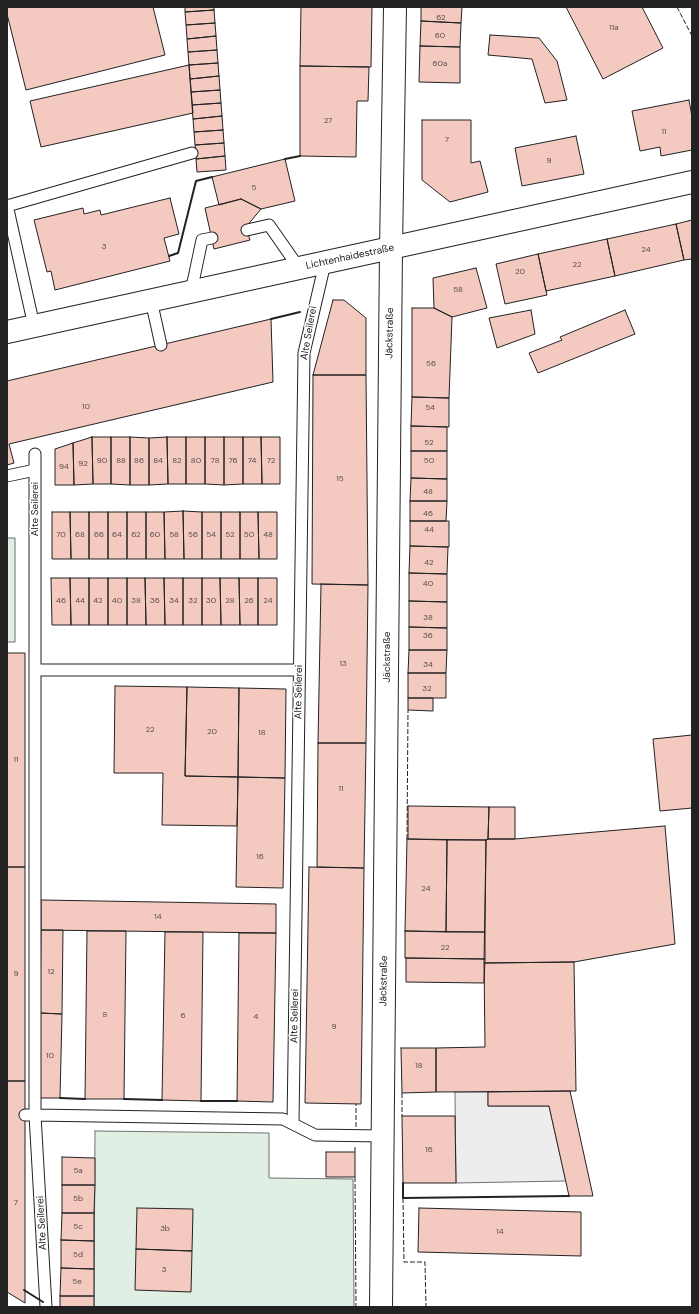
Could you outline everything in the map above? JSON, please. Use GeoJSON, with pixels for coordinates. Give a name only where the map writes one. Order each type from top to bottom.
{"type":"FeatureCollection","features":[{"type":"Feature","properties":{"kind":"street","name":"Jäckstraße"},"geometry":{"type":"LineString","coordinates":[[381,1307],[391,248],[396,7]]}},
{"type":"Feature","properties":{"kind":"street","name":"Lichtenhaidestraße"},"geometry":{"type":"LineString","coordinates":[[7,332],[692,182]]}},
{"type":"Feature","properties":{"kind":"lane"},"geometry":{"type":"LineString","coordinates":[[34,326],[7,206],[192,153]]}},
{"type":"Feature","properties":{"kind":"lane"},"geometry":{"type":"LineString","coordinates":[[247,230],[269,224],[299,268]]}},
{"type":"Feature","properties":{"kind":"lane"},"geometry":{"type":"LineString","coordinates":[[191,292],[202,240],[212,238]]}},
{"type":"Feature","properties":{"kind":"lane","name":"Alte Seilerei"},"geometry":{"type":"LineString","coordinates":[[293,1124],[304,354],[324,263]]}},
{"type":"Feature","properties":{"kind":"lane"},"geometry":{"type":"LineString","coordinates":[[151,300],[161,345]]}},
{"type":"Feature","properties":{"kind":"lane","name":"Alte Seilerei"},"geometry":{"type":"LineString","coordinates":[[35,454],[35,670],[30,1115],[46,1307]]}},
{"type":"Feature","properties":{"kind":"lane"},"geometry":{"type":"LineString","coordinates":[[7,476],[35,470]]}},
{"type":"Feature","properties":{"kind":"lane"},"geometry":{"type":"LineString","coordinates":[[35,670],[299,670]]}},
{"type":"Feature","properties":{"kind":"lane"},"geometry":{"type":"LineString","coordinates":[[30,1115],[283,1119],[315,1135],[382,1136]]}},
{"type":"Feature","properties":{"kind":"green space"},"geometry":{"type":"Polygon","coordinates":[[[7,538],[15,538],[15,642],[7,642],[7,538]]]}},
{"type":"Feature","properties":{"kind":"green space"},"geometry":{"type":"Polygon","coordinates":[[[95,1131],[269,1133],[269,1178],[353,1179],[354,1307],[94,1307],[95,1131]]]}},
{"type":"Feature","properties":{"kind":"shaded area"},"geometry":{"type":"Polygon","coordinates":[[[455,1092],[488,1092],[488,1106],[549,1106],[566,1181],[456,1183],[455,1092]]]}},
{"type":"Feature","properties":{"kind":"building"},"geometry":{"type":"Polygon","coordinates":[[[7,7],[153,7],[165,55],[26,90],[7,14],[7,7]]]}},
{"type":"Feature","properties":{"kind":"building"},"geometry":{"type":"Polygon","coordinates":[[[185,7],[214,7],[214,10],[185,12],[185,7]]]}},
{"type":"Feature","properties":{"kind":"building"},"geometry":{"type":"Polygon","coordinates":[[[301,7],[372,7],[371,67],[300,66],[301,7]]]}},
{"type":"Feature","properties":{"kind":"building"},"geometry":{"type":"Polygon","coordinates":[[[421,7],[462,7],[461,23],[421,21],[421,7]]]}},
{"type":"Feature","properties":{"kind":"building"},"geometry":{"type":"Polygon","coordinates":[[[566,7],[642,7],[663,48],[603,79],[566,7]]]}},
{"type":"Feature","properties":{"kind":"building"},"geometry":{"type":"Polygon","coordinates":[[[214,10],[215,23],[186,25],[185,12],[214,10]]]}},
{"type":"Feature","properties":{"kind":"building"},"geometry":{"type":"Polygon","coordinates":[[[421,21],[461,23],[460,47],[420,46],[421,21]]]}},
{"type":"Feature","properties":{"kind":"building"},"geometry":{"type":"Polygon","coordinates":[[[215,23],[216,36],[187,39],[186,25],[215,23]]]}},
{"type":"Feature","properties":{"kind":"building"},"geometry":{"type":"Polygon","coordinates":[[[490,35],[539,38],[557,61],[567,100],[545,103],[532,59],[488,55],[490,35]]]}},
{"type":"Feature","properties":{"kind":"building"},"geometry":{"type":"Polygon","coordinates":[[[216,36],[217,50],[188,52],[187,39],[216,36]]]}},
{"type":"Feature","properties":{"kind":"building"},"geometry":{"type":"Polygon","coordinates":[[[420,46],[460,47],[460,83],[419,82],[420,46]]]}},
{"type":"Feature","properties":{"kind":"building"},"geometry":{"type":"Polygon","coordinates":[[[217,50],[218,63],[189,65],[188,52],[217,50]]]}},
{"type":"Feature","properties":{"kind":"building"},"geometry":{"type":"Polygon","coordinates":[[[218,63],[219,76],[190,79],[189,65],[218,63]]]}},
{"type":"Feature","properties":{"kind":"building"},"geometry":{"type":"Polygon","coordinates":[[[189,65],[193,113],[41,147],[30,101],[189,65]]]}},
{"type":"Feature","properties":{"kind":"building"},"geometry":{"type":"Polygon","coordinates":[[[300,66],[369,67],[368,101],[357,101],[356,157],[300,156],[300,66]]]}},
{"type":"Feature","properties":{"kind":"building"},"geometry":{"type":"Polygon","coordinates":[[[219,76],[220,90],[191,92],[190,79],[219,76]]]}},
{"type":"Feature","properties":{"kind":"building"},"geometry":{"type":"Polygon","coordinates":[[[220,90],[221,103],[192,105],[191,92],[220,90]]]}},
{"type":"Feature","properties":{"kind":"building"},"geometry":{"type":"Polygon","coordinates":[[[689,100],[692,117],[692,150],[661,156],[660,147],[640,151],[632,111],[689,100]]]}},
{"type":"Feature","properties":{"kind":"building"},"geometry":{"type":"Polygon","coordinates":[[[221,103],[222,116],[193,119],[192,105],[221,103]]]}},
{"type":"Feature","properties":{"kind":"building"},"geometry":{"type":"Polygon","coordinates":[[[222,116],[223,130],[194,132],[193,119],[222,116]]]}},
{"type":"Feature","properties":{"kind":"building"},"geometry":{"type":"Polygon","coordinates":[[[422,120],[471,120],[471,163],[480,161],[488,192],[450,202],[422,180],[422,120]]]}},
{"type":"Feature","properties":{"kind":"building"},"geometry":{"type":"Polygon","coordinates":[[[223,130],[224,143],[195,145],[194,132],[223,130]]]}},
{"type":"Feature","properties":{"kind":"building"},"geometry":{"type":"Polygon","coordinates":[[[576,136],[584,174],[522,186],[515,148],[576,136]]]}},
{"type":"Feature","properties":{"kind":"building"},"geometry":{"type":"Polygon","coordinates":[[[224,143],[225,156],[196,159],[195,145],[224,143]]]}},
{"type":"Feature","properties":{"kind":"building"},"geometry":{"type":"Polygon","coordinates":[[[225,156],[226,170],[197,172],[196,159],[225,156]]]}},
{"type":"Feature","properties":{"kind":"building"},"geometry":{"type":"Polygon","coordinates":[[[285,159],[295,201],[261,209],[241,199],[219,205],[212,177],[285,159]]]}},
{"type":"Feature","properties":{"kind":"building"},"geometry":{"type":"Polygon","coordinates":[[[170,198],[179,234],[164,238],[170,261],[55,290],[51,271],[47,272],[34,220],[83,208],[84,214],[100,210],[101,215],[170,198]]]}},
{"type":"Feature","properties":{"kind":"building"},"geometry":{"type":"Polygon","coordinates":[[[241,199],[261,209],[246,227],[250,240],[214,249],[205,208],[241,199]]]}},
{"type":"Feature","properties":{"kind":"building"},"geometry":{"type":"Polygon","coordinates":[[[692,220],[692,259],[684,260],[676,224],[692,220]]]}},
{"type":"Feature","properties":{"kind":"building"},"geometry":{"type":"Polygon","coordinates":[[[676,224],[684,260],[615,276],[607,239],[676,224]]]}},
{"type":"Feature","properties":{"kind":"building"},"geometry":{"type":"Polygon","coordinates":[[[607,239],[615,276],[546,291],[538,254],[607,239]]]}},
{"type":"Feature","properties":{"kind":"building"},"geometry":{"type":"Polygon","coordinates":[[[538,254],[547,295],[505,304],[496,264],[538,254]]]}},
{"type":"Feature","properties":{"kind":"building"},"geometry":{"type":"Polygon","coordinates":[[[476,268],[487,308],[452,317],[434,308],[433,278],[476,268]]]}},
{"type":"Feature","properties":{"kind":"building"},"geometry":{"type":"Polygon","coordinates":[[[333,300],[344,300],[366,318],[366,375],[313,375],[333,300]]]}},
{"type":"Feature","properties":{"kind":"building"},"geometry":{"type":"Polygon","coordinates":[[[412,308],[434,308],[452,317],[449,398],[412,397],[412,308]]]}},
{"type":"Feature","properties":{"kind":"building"},"geometry":{"type":"Polygon","coordinates":[[[531,310],[535,334],[497,348],[489,318],[531,310]]]}},
{"type":"Feature","properties":{"kind":"building"},"geometry":{"type":"Polygon","coordinates":[[[625,310],[635,334],[538,373],[529,353],[562,340],[560,337],[625,310]]]}},
{"type":"Feature","properties":{"kind":"building"},"geometry":{"type":"Polygon","coordinates":[[[271,319],[273,382],[9,444],[14,463],[7,465],[7,381],[271,319]]]}},
{"type":"Feature","properties":{"kind":"building"},"geometry":{"type":"Polygon","coordinates":[[[313,375],[366,375],[368,585],[312,584],[313,375]]]}},
{"type":"Feature","properties":{"kind":"building"},"geometry":{"type":"Polygon","coordinates":[[[412,397],[449,398],[449,427],[411,426],[412,397]]]}},
{"type":"Feature","properties":{"kind":"building"},"geometry":{"type":"Polygon","coordinates":[[[411,426],[447,427],[447,451],[411,451],[411,426]]]}},
{"type":"Feature","properties":{"kind":"building"},"geometry":{"type":"Polygon","coordinates":[[[92,437],[111,437],[111,484],[93,484],[92,437]]]}},
{"type":"Feature","properties":{"kind":"building"},"geometry":{"type":"Polygon","coordinates":[[[92,437],[93,484],[74,485],[73,443],[92,437]]]}},
{"type":"Feature","properties":{"kind":"building"},"geometry":{"type":"Polygon","coordinates":[[[111,437],[130,437],[130,485],[111,484],[111,437]]]}},
{"type":"Feature","properties":{"kind":"building"},"geometry":{"type":"Polygon","coordinates":[[[130,437],[149,438],[149,485],[130,485],[130,437]]]}},
{"type":"Feature","properties":{"kind":"building"},"geometry":{"type":"Polygon","coordinates":[[[167,437],[186,437],[186,484],[168,484],[167,437]]]}},
{"type":"Feature","properties":{"kind":"building"},"geometry":{"type":"Polygon","coordinates":[[[167,437],[168,484],[149,485],[149,438],[167,437]]]}},
{"type":"Feature","properties":{"kind":"building"},"geometry":{"type":"Polygon","coordinates":[[[186,437],[205,437],[205,484],[186,484],[186,437]]]}},
{"type":"Feature","properties":{"kind":"building"},"geometry":{"type":"Polygon","coordinates":[[[205,437],[224,437],[224,485],[205,484],[205,437]]]}},
{"type":"Feature","properties":{"kind":"building"},"geometry":{"type":"Polygon","coordinates":[[[224,437],[243,437],[243,484],[224,485],[224,437]]]}},
{"type":"Feature","properties":{"kind":"building"},"geometry":{"type":"Polygon","coordinates":[[[243,437],[261,437],[262,484],[243,484],[243,437]]]}},
{"type":"Feature","properties":{"kind":"building"},"geometry":{"type":"Polygon","coordinates":[[[261,437],[280,437],[280,484],[262,484],[261,437]]]}},
{"type":"Feature","properties":{"kind":"building"},"geometry":{"type":"Polygon","coordinates":[[[73,443],[74,485],[55,485],[55,449],[73,443]]]}},
{"type":"Feature","properties":{"kind":"building"},"geometry":{"type":"Polygon","coordinates":[[[411,451],[447,451],[447,479],[411,478],[411,451]]]}},
{"type":"Feature","properties":{"kind":"building"},"geometry":{"type":"Polygon","coordinates":[[[411,478],[447,479],[447,501],[410,501],[411,478]]]}},
{"type":"Feature","properties":{"kind":"building"},"geometry":{"type":"Polygon","coordinates":[[[410,501],[447,501],[446,521],[410,521],[410,501]]]}},
{"type":"Feature","properties":{"kind":"building"},"geometry":{"type":"Polygon","coordinates":[[[183,511],[184,559],[165,559],[164,512],[183,511]]]}},
{"type":"Feature","properties":{"kind":"building"},"geometry":{"type":"Polygon","coordinates":[[[183,511],[202,512],[202,559],[184,559],[183,511]]]}},
{"type":"Feature","properties":{"kind":"building"},"geometry":{"type":"Polygon","coordinates":[[[52,512],[70,512],[71,559],[52,559],[52,512]]]}},
{"type":"Feature","properties":{"kind":"building"},"geometry":{"type":"Polygon","coordinates":[[[70,512],[89,512],[89,559],[71,559],[70,512]]]}},
{"type":"Feature","properties":{"kind":"building"},"geometry":{"type":"Polygon","coordinates":[[[89,512],[108,512],[108,559],[89,559],[89,512]]]}},
{"type":"Feature","properties":{"kind":"building"},"geometry":{"type":"Polygon","coordinates":[[[108,512],[127,512],[127,559],[108,559],[108,512]]]}},
{"type":"Feature","properties":{"kind":"building"},"geometry":{"type":"Polygon","coordinates":[[[127,512],[146,512],[146,559],[127,559],[127,512]]]}},
{"type":"Feature","properties":{"kind":"building"},"geometry":{"type":"Polygon","coordinates":[[[146,512],[164,512],[165,559],[146,559],[146,512]]]}},
{"type":"Feature","properties":{"kind":"building"},"geometry":{"type":"Polygon","coordinates":[[[202,512],[221,512],[221,559],[202,559],[202,512]]]}},
{"type":"Feature","properties":{"kind":"building"},"geometry":{"type":"Polygon","coordinates":[[[221,512],[240,512],[240,559],[221,559],[221,512]]]}},
{"type":"Feature","properties":{"kind":"building"},"geometry":{"type":"Polygon","coordinates":[[[240,512],[258,512],[259,559],[240,559],[240,512]]]}},
{"type":"Feature","properties":{"kind":"building"},"geometry":{"type":"Polygon","coordinates":[[[258,512],[277,512],[277,559],[259,559],[258,512]]]}},
{"type":"Feature","properties":{"kind":"building"},"geometry":{"type":"Polygon","coordinates":[[[410,521],[449,521],[449,547],[410,546],[410,521]]]}},
{"type":"Feature","properties":{"kind":"building"},"geometry":{"type":"Polygon","coordinates":[[[410,546],[448,547],[447,574],[409,573],[410,546]]]}},
{"type":"Feature","properties":{"kind":"building"},"geometry":{"type":"Polygon","coordinates":[[[409,573],[447,574],[447,602],[409,601],[409,573]]]}},
{"type":"Feature","properties":{"kind":"building"},"geometry":{"type":"Polygon","coordinates":[[[51,578],[70,578],[71,625],[52,625],[51,578]]]}},
{"type":"Feature","properties":{"kind":"building"},"geometry":{"type":"Polygon","coordinates":[[[70,578],[89,578],[89,625],[71,625],[70,578]]]}},
{"type":"Feature","properties":{"kind":"building"},"geometry":{"type":"Polygon","coordinates":[[[89,578],[108,578],[108,625],[89,625],[89,578]]]}},
{"type":"Feature","properties":{"kind":"building"},"geometry":{"type":"Polygon","coordinates":[[[108,578],[127,578],[127,625],[108,625],[108,578]]]}},
{"type":"Feature","properties":{"kind":"building"},"geometry":{"type":"Polygon","coordinates":[[[127,578],[145,578],[146,625],[127,625],[127,578]]]}},
{"type":"Feature","properties":{"kind":"building"},"geometry":{"type":"Polygon","coordinates":[[[145,578],[164,578],[165,625],[146,625],[145,578]]]}},
{"type":"Feature","properties":{"kind":"building"},"geometry":{"type":"Polygon","coordinates":[[[164,578],[183,578],[183,625],[165,625],[164,578]]]}},
{"type":"Feature","properties":{"kind":"building"},"geometry":{"type":"Polygon","coordinates":[[[183,578],[202,578],[202,625],[183,625],[183,578]]]}},
{"type":"Feature","properties":{"kind":"building"},"geometry":{"type":"Polygon","coordinates":[[[202,578],[220,578],[221,625],[202,625],[202,578]]]}},
{"type":"Feature","properties":{"kind":"building"},"geometry":{"type":"Polygon","coordinates":[[[220,578],[239,578],[240,625],[221,625],[220,578]]]}},
{"type":"Feature","properties":{"kind":"building"},"geometry":{"type":"Polygon","coordinates":[[[239,578],[258,578],[258,625],[240,625],[239,578]]]}},
{"type":"Feature","properties":{"kind":"building"},"geometry":{"type":"Polygon","coordinates":[[[258,578],[277,578],[277,625],[258,625],[258,578]]]}},
{"type":"Feature","properties":{"kind":"building"},"geometry":{"type":"Polygon","coordinates":[[[321,584],[368,585],[366,743],[318,743],[321,584]]]}},
{"type":"Feature","properties":{"kind":"building"},"geometry":{"type":"Polygon","coordinates":[[[409,601],[447,602],[447,628],[409,627],[409,601]]]}},
{"type":"Feature","properties":{"kind":"building"},"geometry":{"type":"Polygon","coordinates":[[[409,627],[447,628],[447,650],[409,650],[409,627]]]}},
{"type":"Feature","properties":{"kind":"building"},"geometry":{"type":"Polygon","coordinates":[[[409,650],[447,650],[446,673],[408,673],[409,650]]]}},
{"type":"Feature","properties":{"kind":"building"},"geometry":{"type":"Polygon","coordinates":[[[7,653],[25,653],[25,867],[7,867],[7,653]]]}},
{"type":"Feature","properties":{"kind":"building"},"geometry":{"type":"Polygon","coordinates":[[[408,673],[446,673],[446,698],[408,698],[408,673]]]}},
{"type":"Feature","properties":{"kind":"building"},"geometry":{"type":"Polygon","coordinates":[[[115,686],[187,687],[185,776],[238,777],[237,826],[162,825],[163,773],[114,773],[115,686]]]}},
{"type":"Feature","properties":{"kind":"building"},"geometry":{"type":"Polygon","coordinates":[[[187,687],[239,688],[238,777],[185,776],[187,687]]]}},
{"type":"Feature","properties":{"kind":"building"},"geometry":{"type":"Polygon","coordinates":[[[239,688],[286,689],[285,778],[238,777],[239,688]]]}},
{"type":"Feature","properties":{"kind":"building"},"geometry":{"type":"Polygon","coordinates":[[[408,698],[433,698],[433,711],[408,710],[408,698]]]}},
{"type":"Feature","properties":{"kind":"building"},"geometry":{"type":"Polygon","coordinates":[[[692,735],[692,808],[660,811],[653,739],[692,735]]]}},
{"type":"Feature","properties":{"kind":"building"},"geometry":{"type":"Polygon","coordinates":[[[318,743],[366,743],[364,868],[317,867],[318,743]]]}},
{"type":"Feature","properties":{"kind":"building"},"geometry":{"type":"Polygon","coordinates":[[[238,777],[285,778],[283,888],[236,887],[238,777]]]}},
{"type":"Feature","properties":{"kind":"building"},"geometry":{"type":"Polygon","coordinates":[[[408,806],[489,807],[488,839],[408,839],[408,806]]]}},
{"type":"Feature","properties":{"kind":"building"},"geometry":{"type":"Polygon","coordinates":[[[489,807],[515,807],[515,839],[488,839],[489,807]]]}},
{"type":"Feature","properties":{"kind":"building"},"geometry":{"type":"Polygon","coordinates":[[[665,826],[675,944],[574,962],[484,963],[486,840],[515,839],[665,826]]]}},
{"type":"Feature","properties":{"kind":"building"},"geometry":{"type":"Polygon","coordinates":[[[407,839],[447,840],[446,932],[405,931],[407,839]]]}},
{"type":"Feature","properties":{"kind":"building"},"geometry":{"type":"Polygon","coordinates":[[[447,840],[486,840],[485,932],[446,932],[447,840]]]}},
{"type":"Feature","properties":{"kind":"building"},"geometry":{"type":"Polygon","coordinates":[[[7,867],[25,867],[25,1081],[7,1081],[7,867]]]}},
{"type":"Feature","properties":{"kind":"building"},"geometry":{"type":"Polygon","coordinates":[[[309,867],[364,868],[361,1104],[305,1103],[309,867]]]}},
{"type":"Feature","properties":{"kind":"building"},"geometry":{"type":"Polygon","coordinates":[[[41,900],[276,904],[276,933],[41,930],[41,900]]]}},
{"type":"Feature","properties":{"kind":"building"},"geometry":{"type":"Polygon","coordinates":[[[41,930],[63,930],[62,1014],[40,1013],[41,930]]]}},
{"type":"Feature","properties":{"kind":"building"},"geometry":{"type":"Polygon","coordinates":[[[87,931],[126,931],[124,1099],[85,1099],[87,931]]]}},
{"type":"Feature","properties":{"kind":"building"},"geometry":{"type":"Polygon","coordinates":[[[405,931],[485,932],[485,959],[405,958],[405,931]]]}},
{"type":"Feature","properties":{"kind":"building"},"geometry":{"type":"Polygon","coordinates":[[[165,932],[203,932],[201,1101],[162,1100],[165,932]]]}},
{"type":"Feature","properties":{"kind":"building"},"geometry":{"type":"Polygon","coordinates":[[[239,933],[276,933],[273,1102],[237,1101],[239,933]]]}},
{"type":"Feature","properties":{"kind":"building"},"geometry":{"type":"Polygon","coordinates":[[[406,958],[485,959],[484,983],[406,982],[406,958]]]}},
{"type":"Feature","properties":{"kind":"building"},"geometry":{"type":"Polygon","coordinates":[[[574,962],[576,1091],[436,1092],[436,1048],[485,1047],[484,963],[574,962]]]}},
{"type":"Feature","properties":{"kind":"building"},"geometry":{"type":"Polygon","coordinates":[[[40,1013],[62,1014],[60,1098],[39,1098],[40,1013]]]}},
{"type":"Feature","properties":{"kind":"building"},"geometry":{"type":"Polygon","coordinates":[[[401,1048],[436,1048],[436,1092],[402,1093],[401,1048]]]}},
{"type":"Feature","properties":{"kind":"building"},"geometry":{"type":"Polygon","coordinates":[[[7,1081],[25,1081],[25,1303],[7,1292],[7,1081]]]}},
{"type":"Feature","properties":{"kind":"building"},"geometry":{"type":"Polygon","coordinates":[[[570,1091],[593,1196],[569,1196],[549,1106],[488,1106],[488,1092],[570,1091]]]}},
{"type":"Feature","properties":{"kind":"building"},"geometry":{"type":"Polygon","coordinates":[[[402,1116],[455,1116],[456,1183],[403,1183],[402,1116]]]}},
{"type":"Feature","properties":{"kind":"building"},"geometry":{"type":"Polygon","coordinates":[[[326,1152],[355,1152],[355,1177],[326,1177],[326,1152]]]}},
{"type":"Feature","properties":{"kind":"building"},"geometry":{"type":"Polygon","coordinates":[[[62,1157],[95,1158],[95,1185],[62,1185],[62,1157]]]}},
{"type":"Feature","properties":{"kind":"building"},"geometry":{"type":"Polygon","coordinates":[[[62,1185],[95,1185],[94,1213],[62,1213],[62,1185]]]}},
{"type":"Feature","properties":{"kind":"building"},"geometry":{"type":"Polygon","coordinates":[[[137,1208],[193,1209],[192,1251],[136,1249],[137,1208]]]}},
{"type":"Feature","properties":{"kind":"building"},"geometry":{"type":"Polygon","coordinates":[[[419,1208],[581,1212],[581,1256],[418,1252],[419,1208]]]}},
{"type":"Feature","properties":{"kind":"building"},"geometry":{"type":"Polygon","coordinates":[[[62,1213],[94,1213],[94,1241],[61,1240],[62,1213]]]}},
{"type":"Feature","properties":{"kind":"building"},"geometry":{"type":"Polygon","coordinates":[[[61,1240],[94,1241],[94,1269],[61,1268],[61,1240]]]}},
{"type":"Feature","properties":{"kind":"building"},"geometry":{"type":"Polygon","coordinates":[[[136,1249],[192,1251],[191,1292],[135,1290],[136,1249]]]}},
{"type":"Feature","properties":{"kind":"building"},"geometry":{"type":"Polygon","coordinates":[[[61,1268],[94,1269],[94,1296],[60,1296],[61,1268]]]}},
{"type":"Feature","properties":{"kind":"building"},"geometry":{"type":"Polygon","coordinates":[[[60,1296],[94,1296],[94,1307],[60,1307],[60,1296]]]}},
{"type":"Feature","properties":{"kind":"fence"},"geometry":{"type":"LineString","coordinates":[[677,7],[692,36]]}},
{"type":"Feature","properties":{"kind":"fence"},"geometry":{"type":"LineString","coordinates":[[407,839],[408,710]]}},
{"type":"Feature","properties":{"kind":"fence"},"geometry":{"type":"LineString","coordinates":[[402,1093],[402,1116]]}},
{"type":"Feature","properties":{"kind":"fence"},"geometry":{"type":"LineString","coordinates":[[356,1104],[356,1127]]}},
{"type":"Feature","properties":{"kind":"fence"},"geometry":{"type":"LineString","coordinates":[[355,1145],[355,1152]]}},
{"type":"Feature","properties":{"kind":"fence"},"geometry":{"type":"LineString","coordinates":[[355,1177],[356,1307]]}},
{"type":"Feature","properties":{"kind":"fence"},"geometry":{"type":"LineString","coordinates":[[403,1198],[404,1262],[425,1262],[426,1307]]}},
{"type":"Feature","properties":{"kind":"wall"},"geometry":{"type":"LineString","coordinates":[[285,159],[300,156]]}},
{"type":"Feature","properties":{"kind":"wall"},"geometry":{"type":"LineString","coordinates":[[169,256],[178,253],[196,181],[212,177]]}},
{"type":"Feature","properties":{"kind":"wall"},"geometry":{"type":"LineString","coordinates":[[271,319],[300,312]]}},
{"type":"Feature","properties":{"kind":"wall"},"geometry":{"type":"LineString","coordinates":[[60,1098],[85,1099]]}},
{"type":"Feature","properties":{"kind":"wall"},"geometry":{"type":"LineString","coordinates":[[124,1099],[162,1100]]}},
{"type":"Feature","properties":{"kind":"wall"},"geometry":{"type":"LineString","coordinates":[[201,1101],[237,1101]]}},
{"type":"Feature","properties":{"kind":"wall"},"geometry":{"type":"LineString","coordinates":[[403,1183],[403,1198],[569,1196]]}},
{"type":"Feature","properties":{"kind":"wall"},"geometry":{"type":"LineString","coordinates":[[24,1290],[43,1302]]}}]}
